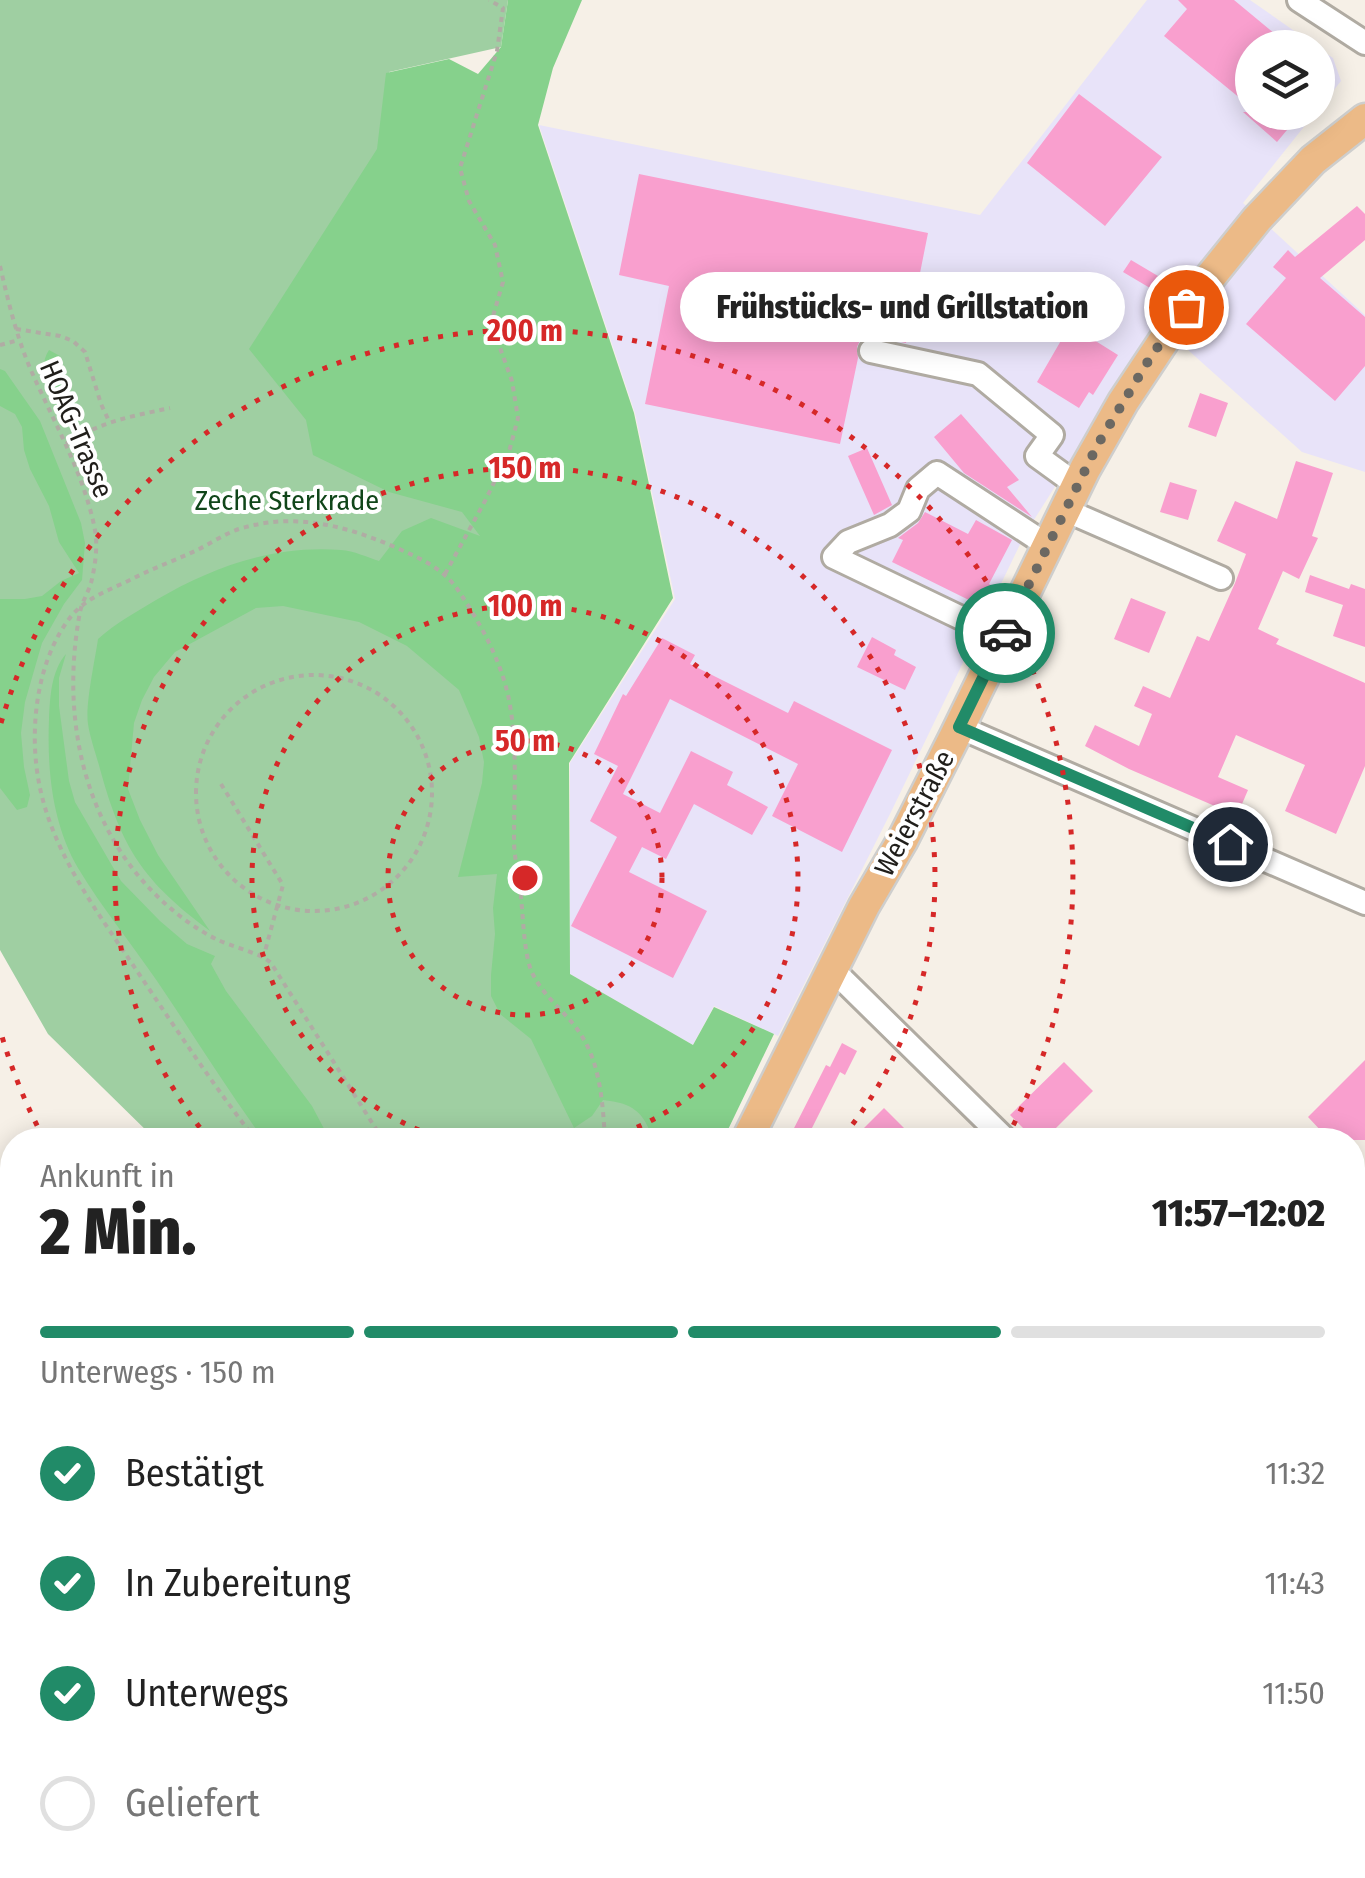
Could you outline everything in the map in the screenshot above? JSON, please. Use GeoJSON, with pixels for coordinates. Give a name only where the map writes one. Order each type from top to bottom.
{"type":"FeatureCollection","features":[{"type":"Feature","properties":{"kind":"main road","name":"Weierstraße"},"geometry":{"type":"LineString","coordinates":[[753,1128],[864,906],[902,841],[1098,444],[1150,358],[1225,256],[1290,182],[1365,119]]}},
{"type":"Feature","properties":{"kind":"street"},"geometry":{"type":"LineString","coordinates":[[1299,0],[1365,43]]}},
{"type":"Feature","properties":{"kind":"street"},"geometry":{"type":"LineString","coordinates":[[871,351],[978,374],[1052,436],[1037,456],[1071,497],[1221,578]]}},
{"type":"Feature","properties":{"kind":"street"},"geometry":{"type":"LineString","coordinates":[[1003,638],[834,557],[848,542],[890,524],[908,511],[918,488],[937,473],[1047,545]]}},
{"type":"Feature","properties":{"kind":"street"},"geometry":{"type":"LineString","coordinates":[[959,727],[1365,903]]}},
{"type":"Feature","properties":{"kind":"street"},"geometry":{"type":"LineString","coordinates":[[832,969],[994,1128]]}},
{"type":"Feature","properties":{"kind":"path"},"geometry":{"type":"LineString","coordinates":[[446,574],[509,452],[518,418],[512,381],[491,323],[503,282],[495,245],[469,201],[460,168],[496,51],[503,8],[490,0]]}},
{"type":"Feature","properties":{"kind":"path","name":"HOAG-Trasse"},"geometry":{"type":"LineString","coordinates":[[0,266],[16,329],[66,444],[96,537],[90,586],[80,608]]}},
{"type":"Feature","properties":{"kind":"path"},"geometry":{"type":"LineString","coordinates":[[16,329],[60,336],[86,352],[108,422]]}},
{"type":"Feature","properties":{"kind":"path"},"geometry":{"type":"LineString","coordinates":[[0,345],[20,340]]}},
{"type":"Feature","properties":{"kind":"path"},"geometry":{"type":"LineString","coordinates":[[66,444],[108,422],[170,408]]}},
{"type":"Feature","properties":{"kind":"path"},"geometry":{"type":"LineString","coordinates":[[247,1128],[99,914],[61,849],[46,814],[38,780],[37,706],[52,652],[71,616],[80,608],[109,589],[236,530],[284,520],[336,525],[411,554],[446,574],[495,654],[508,694],[512,725],[514,846],[528,962],[536,984],[584,1039],[600,1084],[604,1128]]}},
{"type":"Feature","properties":{"kind":"path"},"geometry":{"type":"LineString","coordinates":[[80,608],[72,676],[76,734],[85,775],[111,839],[130,868],[186,921],[216,939],[264,956],[375,1128]]}},
{"type":"Feature","properties":{"kind":"path"},"geometry":{"type":"LineString","coordinates":[[327,674],[351,678],[402,709],[417,733],[429,767],[430,806],[424,836],[408,870],[377,895],[348,908],[312,913],[277,906],[246,889],[224,871],[208,850],[197,823],[193,789],[199,760],[213,729],[266,687],[297,676],[327,674]]}},
{"type":"Feature","properties":{"kind":"path"},"geometry":{"type":"LineString","coordinates":[[221,784],[283,885],[264,956]]}},
{"type":"Feature","properties":{"kind":"shaded area"},"geometry":{"type":"Polygon","coordinates":[[[1147,0],[1250,0],[1293,30],[1235,30],[1235,130],[1301,130],[1243,203],[1365,315],[1365,472],[1302,452],[1188,350],[1141,351],[1025,534],[778,1036],[714,1006],[693,1045],[570,974],[570,763],[675,599],[635,413],[539,125],[980,215],[1147,0]]]}},
{"type":"Feature","properties":{"kind":"shaded area"},"geometry":{"type":"Polygon","coordinates":[[[1335,64],[1341,81],[1335,89],[1335,64]]]}},
{"type":"Feature","properties":{"kind":"green space","name":"Zeche Sterkrade"},"geometry":{"type":"Polygon","coordinates":[[[0,0],[508,0],[501,47],[389,72],[388,77],[582,438],[508,905],[682,1128],[144,1128],[48,1034],[0,950],[0,0]]]}},
{"type":"Feature","properties":{"kind":"green space"},"geometry":{"type":"Polygon","coordinates":[[[508,0],[582,0],[553,68],[538,125],[634,413],[673,598],[569,763],[570,974],[693,1045],[714,1007],[774,1034],[729,1128],[648,1128],[636,1111],[603,1100],[592,1116],[574,1128],[531,1039],[500,1014],[491,996],[497,874],[458,877],[482,783],[484,762],[479,737],[459,690],[407,646],[359,622],[283,606],[256,608],[175,652],[154,677],[134,723],[128,789],[158,855],[210,931],[168,896],[138,861],[108,797],[89,729],[88,706],[98,639],[126,618],[200,577],[245,560],[292,551],[341,550],[379,561],[402,531],[431,518],[480,536],[462,512],[389,492],[313,455],[306,420],[249,349],[377,149],[386,73],[449,59],[478,74],[501,47],[508,0]]]}},
{"type":"Feature","properties":{"kind":"green space"},"geometry":{"type":"Polygon","coordinates":[[[49,350],[60,356],[60,383],[79,408],[80,421],[68,421],[45,377],[49,350]]]}},
{"type":"Feature","properties":{"kind":"green space"},"geometry":{"type":"Polygon","coordinates":[[[0,369],[40,421],[81,523],[85,543],[82,580],[42,643],[25,702],[21,733],[30,795],[27,807],[17,810],[0,788],[0,599],[42,596],[79,573],[59,542],[49,506],[30,469],[22,427],[15,414],[0,406],[0,369]]]}},
{"type":"Feature","properties":{"kind":"green space"},"geometry":{"type":"Polygon","coordinates":[[[66,654],[59,678],[59,706],[75,802],[121,881],[187,944],[215,956],[211,964],[226,991],[312,1106],[324,1128],[256,1128],[78,868],[62,833],[53,796],[49,719],[57,668],[66,654]]]}},
{"type":"Feature","properties":{"kind":"building"},"geometry":{"type":"Polygon","coordinates":[[[1178,0],[1234,0],[1270,30],[1235,30],[1235,94],[1164,36],[1187,9],[1178,0]]]}},
{"type":"Feature","properties":{"kind":"building"},"geometry":{"type":"Polygon","coordinates":[[[1079,94],[1162,157],[1105,226],[1027,163],[1079,94]]]}},
{"type":"Feature","properties":{"kind":"building"},"geometry":{"type":"Polygon","coordinates":[[[1263,130],[1287,130],[1277,142],[1263,130]]]}},
{"type":"Feature","properties":{"kind":"building"},"geometry":{"type":"Polygon","coordinates":[[[639,174],[928,233],[906,343],[863,334],[857,347],[840,444],[645,404],[669,286],[619,275],[639,174]]]}},
{"type":"Feature","properties":{"kind":"building"},"geometry":{"type":"Polygon","coordinates":[[[1357,206],[1365,214],[1365,240],[1320,278],[1365,317],[1365,366],[1335,401],[1246,324],[1286,278],[1273,267],[1288,250],[1295,257],[1357,206]]]}},
{"type":"Feature","properties":{"kind":"building"},"geometry":{"type":"Polygon","coordinates":[[[1131,260],[1158,276],[1150,288],[1123,272],[1131,260]]]}},
{"type":"Feature","properties":{"kind":"building"},"geometry":{"type":"Polygon","coordinates":[[[1098,281],[1117,292],[1106,309],[1087,297],[1098,281]]]}},
{"type":"Feature","properties":{"kind":"building"},"geometry":{"type":"Polygon","coordinates":[[[1070,325],[1118,355],[1093,395],[1089,392],[1079,408],[1037,382],[1070,325]]]}},
{"type":"Feature","properties":{"kind":"building"},"geometry":{"type":"Polygon","coordinates":[[[1200,393],[1228,403],[1216,437],[1188,427],[1200,393]]]}},
{"type":"Feature","properties":{"kind":"building"},"geometry":{"type":"Polygon","coordinates":[[[961,414],[1019,480],[1007,487],[1032,517],[964,473],[934,437],[961,414]]]}},
{"type":"Feature","properties":{"kind":"building"},"geometry":{"type":"Polygon","coordinates":[[[867,448],[892,505],[874,515],[848,456],[867,448]]]}},
{"type":"Feature","properties":{"kind":"building"},"geometry":{"type":"Polygon","coordinates":[[[1296,461],[1333,473],[1312,536],[1318,538],[1299,579],[1283,571],[1258,629],[1279,639],[1276,644],[1365,683],[1365,766],[1336,834],[1285,811],[1305,765],[1236,735],[1218,777],[1248,790],[1236,818],[1085,746],[1095,725],[1139,746],[1152,714],[1134,706],[1143,686],[1170,698],[1197,636],[1209,641],[1235,583],[1246,554],[1217,541],[1235,501],[1277,519],[1296,461]]]}},
{"type":"Feature","properties":{"kind":"building"},"geometry":{"type":"Polygon","coordinates":[[[1170,482],[1197,490],[1188,520],[1160,512],[1170,482]]]}},
{"type":"Feature","properties":{"kind":"building"},"geometry":{"type":"Polygon","coordinates":[[[925,512],[968,534],[976,520],[1012,540],[981,606],[892,562],[903,540],[898,538],[918,523],[925,512]]]}},
{"type":"Feature","properties":{"kind":"building"},"geometry":{"type":"Polygon","coordinates":[[[1310,575],[1349,589],[1351,584],[1365,589],[1365,647],[1333,636],[1343,605],[1305,592],[1310,575]]]}},
{"type":"Feature","properties":{"kind":"building"},"geometry":{"type":"Polygon","coordinates":[[[1131,598],[1166,612],[1149,653],[1114,639],[1131,598]]]}},
{"type":"Feature","properties":{"kind":"building"},"geometry":{"type":"Polygon","coordinates":[[[872,637],[916,667],[905,690],[857,667],[872,637]]]}},
{"type":"Feature","properties":{"kind":"building"},"geometry":{"type":"Polygon","coordinates":[[[662,638],[695,655],[690,664],[788,713],[794,701],[892,750],[842,852],[772,816],[798,764],[670,699],[623,794],[660,813],[691,751],[733,772],[727,785],[768,807],[752,835],[694,804],[666,859],[642,847],[629,872],[707,911],[673,978],[571,926],[617,837],[590,821],[618,766],[594,754],[623,694],[626,696],[662,638]]]}},
{"type":"Feature","properties":{"kind":"building"},"geometry":{"type":"Polygon","coordinates":[[[842,1043],[857,1051],[845,1075],[840,1072],[812,1128],[794,1128],[826,1065],[830,1067],[842,1043]]]}},
{"type":"Feature","properties":{"kind":"building"},"geometry":{"type":"Polygon","coordinates":[[[1365,1060],[1365,1128],[1318,1128],[1308,1117],[1365,1060]]]}},
{"type":"Feature","properties":{"kind":"building"},"geometry":{"type":"Polygon","coordinates":[[[1064,1062],[1093,1091],[1056,1128],[1023,1128],[1010,1115],[1064,1062]]]}},
{"type":"Feature","properties":{"kind":"building"},"geometry":{"type":"Polygon","coordinates":[[[884,1108],[904,1128],[864,1128],[884,1108]]]}},
{"type":"Feature","properties":{"kind":"way so far"},"geometry":{"type":"LineString","coordinates":[[1005,633],[1098,444],[1186,307]]}},
{"type":"Feature","properties":{"kind":"place","name":"Frühstücks- und Grillstation"},"geometry":{"type":"Point","coordinates":[1186,307]}},
{"type":"Feature","properties":{"kind":"route"},"geometry":{"type":"LineString","coordinates":[[1005,633],[959,727],[1230,844]]}}]}
